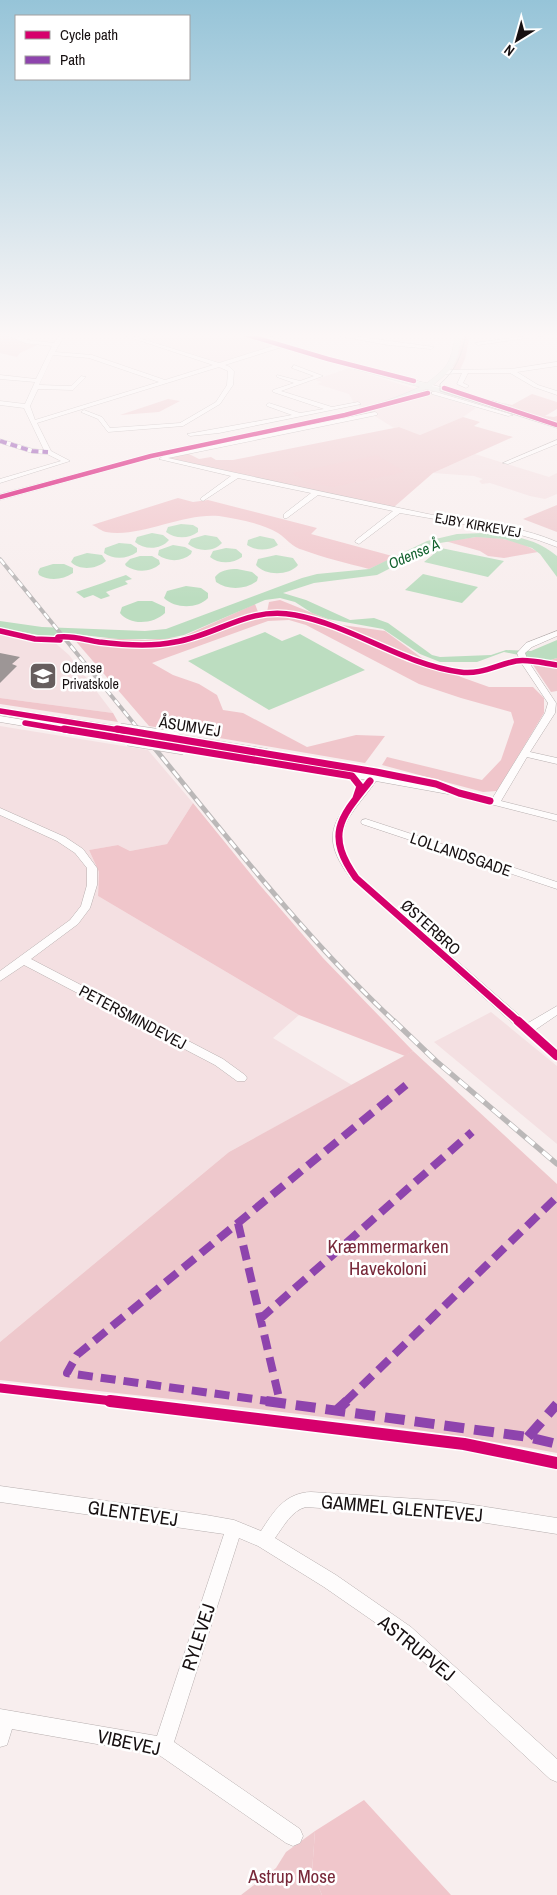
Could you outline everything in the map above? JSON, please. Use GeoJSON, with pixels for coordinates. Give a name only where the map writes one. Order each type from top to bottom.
{"type":"FeatureCollection","features":[{"type":"Feature","properties":{"kind":"main road"},"geometry":{"type":"LineString","coordinates":[[0,497],[93,471],[294,422]]}},
{"type":"Feature","properties":{"kind":"main road"},"geometry":{"type":"LineString","coordinates":[[0,491],[82,468],[307,422]]}},
{"type":"Feature","properties":{"kind":"street"},"geometry":{"type":"LineString","coordinates":[[34,422],[48,452]]}},
{"type":"Feature","properties":{"kind":"street"},"geometry":{"type":"LineString","coordinates":[[103,422],[108,430],[181,425],[185,422]]}},
{"type":"Feature","properties":{"kind":"street"},"geometry":{"type":"LineString","coordinates":[[205,444],[190,434],[219,431],[262,422]]}},
{"type":"Feature","properties":{"kind":"street"},"geometry":{"type":"LineString","coordinates":[[540,422],[557,427]]}},
{"type":"Feature","properties":{"kind":"street"},"geometry":{"type":"LineString","coordinates":[[545,422],[557,427]]}},
{"type":"Feature","properties":{"kind":"street"},"geometry":{"type":"LineString","coordinates":[[0,441],[32,451],[48,452],[67,461],[0,481]]}},
{"type":"Feature","properties":{"kind":"street"},"geometry":{"type":"LineString","coordinates":[[506,463],[557,442]]}},
{"type":"Feature","properties":{"kind":"street","name":"EJBY KIRKEVEJ"},"geometry":{"type":"LineString","coordinates":[[205,444],[162,458],[164,462],[398,510],[510,530],[541,538],[557,545]]}},
{"type":"Feature","properties":{"kind":"street"},"geometry":{"type":"LineString","coordinates":[[203,499],[236,476]]}},
{"type":"Feature","properties":{"kind":"street"},"geometry":{"type":"LineString","coordinates":[[287,516],[316,493]]}},
{"type":"Feature","properties":{"kind":"street"},"geometry":{"type":"LineString","coordinates":[[359,542],[398,510]]}},
{"type":"Feature","properties":{"kind":"street"},"geometry":{"type":"LineString","coordinates":[[495,802],[550,713],[552,703],[522,652],[529,644],[557,633]]}},
{"type":"Feature","properties":{"kind":"street","name":"ÅSUMVEJ"},"geometry":{"type":"LineString","coordinates":[[0,711],[174,737],[371,774]]}},
{"type":"Feature","properties":{"kind":"street","name":"ÅSUMVEJ"},"geometry":{"type":"LineString","coordinates":[[0,719],[240,758],[371,774]]}},
{"type":"Feature","properties":{"kind":"street"},"geometry":{"type":"LineString","coordinates":[[545,721],[557,723]]}},
{"type":"Feature","properties":{"kind":"street"},"geometry":{"type":"LineString","coordinates":[[525,754],[557,761]]}},
{"type":"Feature","properties":{"kind":"street"},"geometry":{"type":"LineString","coordinates":[[240,758],[352,776],[360,786]]}},
{"type":"Feature","properties":{"kind":"street"},"geometry":{"type":"LineString","coordinates":[[371,774],[459,793],[557,818]]}},
{"type":"Feature","properties":{"kind":"street","name":"ØSTERBRO"},"geometry":{"type":"LineString","coordinates":[[356,798],[360,786],[371,774]]}},
{"type":"Feature","properties":{"kind":"street","name":"ØSTERBRO"},"geometry":{"type":"LineString","coordinates":[[371,774],[338,830],[336,844],[345,866],[356,878],[557,1056]]}},
{"type":"Feature","properties":{"kind":"street"},"geometry":{"type":"LineString","coordinates":[[0,811],[61,839],[79,851],[92,868],[92,885],[86,906],[74,922],[0,977]]}},
{"type":"Feature","properties":{"kind":"street","name":"LOLLANDSGADE"},"geometry":{"type":"LineString","coordinates":[[366,822],[557,886]]}},
{"type":"Feature","properties":{"kind":"street","name":"PETERSMINDEVEJ"},"geometry":{"type":"LineString","coordinates":[[24,960],[219,1062],[241,1078]]}},
{"type":"Feature","properties":{"kind":"street"},"geometry":{"type":"LineString","coordinates":[[526,1030],[557,1010]]}},
{"type":"Feature","properties":{"kind":"street","name":"GLENTEVEJ"},"geometry":{"type":"LineString","coordinates":[[0,1494],[234,1528],[264,1540]]}},
{"type":"Feature","properties":{"kind":"street","name":"GAMMEL GLENTEVEJ"},"geometry":{"type":"LineString","coordinates":[[264,1540],[288,1509],[297,1502],[314,1501],[364,1502],[465,1512],[557,1526]]}},
{"type":"Feature","properties":{"kind":"street","name":"RYLEVEJ"},"geometry":{"type":"LineString","coordinates":[[163,1746],[234,1528]]}},
{"type":"Feature","properties":{"kind":"street","name":"ASTRUPVEJ"},"geometry":{"type":"LineString","coordinates":[[264,1540],[330,1581],[405,1633],[557,1772]]}},
{"type":"Feature","properties":{"kind":"street"},"geometry":{"type":"LineString","coordinates":[[0,1738],[3,1719]]}},
{"type":"Feature","properties":{"kind":"street","name":"VIBEVEJ"},"geometry":{"type":"LineString","coordinates":[[3,1719],[163,1746],[293,1836]]}},
{"type":"Feature","properties":{"kind":"shaded area"},"geometry":{"type":"Polygon","coordinates":[[[385,422],[450,422],[420,435],[399,427],[394,428],[385,422]]]}},
{"type":"Feature","properties":{"kind":"shaded area"},"geometry":{"type":"Polygon","coordinates":[[[475,454],[549,477],[557,473],[557,494],[545,499],[490,483],[482,484],[479,481],[483,479],[474,476],[433,473],[475,454]]]}},
{"type":"Feature","properties":{"kind":"shaded area"},"geometry":{"type":"Polygon","coordinates":[[[377,455],[405,472],[333,487],[308,483],[292,473],[377,455]]]}},
{"type":"Feature","properties":{"kind":"shaded area"},"geometry":{"type":"Polygon","coordinates":[[[178,498],[193,502],[208,500],[317,528],[311,534],[396,557],[369,569],[299,549],[278,533],[257,524],[219,516],[190,518],[133,532],[119,533],[104,531],[92,525],[178,498]]]}},
{"type":"Feature","properties":{"kind":"shaded area"},"geometry":{"type":"Polygon","coordinates":[[[476,537],[508,540],[538,552],[504,558],[488,556],[480,551],[445,541],[476,537]]]}},
{"type":"Feature","properties":{"kind":"shaded area"},"geometry":{"type":"Polygon","coordinates":[[[280,600],[342,625],[385,631],[422,658],[461,677],[489,687],[533,687],[544,698],[544,713],[497,791],[483,792],[382,765],[387,757],[482,780],[501,760],[514,722],[511,712],[419,684],[306,625],[289,620],[268,621],[152,663],[173,675],[199,684],[217,695],[223,710],[243,713],[307,747],[356,735],[385,736],[365,763],[149,726],[73,638],[119,646],[166,646],[196,639],[239,623],[266,617],[269,602],[280,600]]]}},
{"type":"Feature","properties":{"kind":"shaded area"},"geometry":{"type":"Polygon","coordinates":[[[255,604],[258,612],[240,617],[199,635],[178,641],[135,644],[106,642],[80,637],[145,640],[182,637],[255,604]]]}},
{"type":"Feature","properties":{"kind":"shaded area","name":"Odense Privatskole"},"geometry":{"type":"Polygon","coordinates":[[[0,634],[31,640],[53,641],[69,655],[113,713],[0,698],[0,634]]]}},
{"type":"Feature","properties":{"kind":"shaded area"},"geometry":{"type":"Polygon","coordinates":[[[0,698],[113,713],[118,722],[0,704],[0,698]]]}},
{"type":"Feature","properties":{"kind":"shaded area"},"geometry":{"type":"Polygon","coordinates":[[[0,726],[148,750],[193,803],[167,844],[130,851],[118,845],[89,850],[99,872],[98,896],[299,1015],[273,1038],[352,1085],[229,1152],[0,1342],[0,726]]]}},
{"type":"Feature","properties":{"kind":"shaded area"},"geometry":{"type":"Polygon","coordinates":[[[193,803],[258,883],[323,958],[413,1051],[405,1056],[299,1015],[98,896],[99,872],[89,850],[118,845],[130,851],[167,844],[193,803]]]}},
{"type":"Feature","properties":{"kind":"shaded area"},"geometry":{"type":"Polygon","coordinates":[[[491,1012],[557,1066],[557,1144],[434,1042],[491,1012]]]}},
{"type":"Feature","properties":{"kind":"shaded area"},"geometry":{"type":"Polygon","coordinates":[[[364,1800],[451,1895],[322,1895],[312,1872],[315,1831],[364,1800]]]}},
{"type":"Feature","properties":{"kind":"green space"},"geometry":{"type":"Polygon","coordinates":[[[450,422],[479,422],[474,426],[513,437],[433,473],[394,507],[169,461],[168,458],[187,453],[199,459],[211,457],[216,460],[233,460],[399,427],[420,435],[450,422]]]}},
{"type":"Feature","properties":{"kind":"green space"},"geometry":{"type":"Polygon","coordinates":[[[557,505],[557,532],[523,519],[557,505]]]}},
{"type":"Feature","properties":{"kind":"green space"},"geometry":{"type":"Polygon","coordinates":[[[527,656],[548,661],[557,658],[557,691],[551,692],[527,656]]]}},
{"type":"Feature","properties":{"kind":"green space","name":"Kræmmermarken Havekoloni"},"geometry":{"type":"Polygon","coordinates":[[[413,1051],[557,1184],[557,1453],[349,1420],[0,1380],[0,1342],[229,1152],[413,1051]]]}},
{"type":"Feature","properties":{"kind":"green space","name":"Astrup Mose"},"geometry":{"type":"Polygon","coordinates":[[[315,1831],[312,1872],[322,1895],[241,1895],[276,1868],[286,1852],[315,1831]]]}},
{"type":"Feature","properties":{"kind":"water"},"geometry":{"type":"Polygon","coordinates":[[[181,524],[193,525],[198,528],[198,532],[182,537],[166,532],[168,527],[181,524]]]}},
{"type":"Feature","properties":{"kind":"water"},"geometry":{"type":"Polygon","coordinates":[[[152,533],[163,535],[169,540],[162,546],[152,548],[135,542],[137,537],[152,533]]]}},
{"type":"Feature","properties":{"kind":"water","name":"Odense Å"},"geometry":{"type":"Polygon","coordinates":[[[484,533],[523,538],[541,545],[557,556],[557,577],[540,554],[532,548],[504,539],[476,537],[440,543],[377,575],[314,583],[283,593],[306,600],[350,620],[374,618],[388,623],[432,655],[440,657],[491,655],[506,650],[531,651],[557,640],[557,658],[547,661],[504,652],[477,662],[440,662],[420,654],[383,629],[328,619],[312,613],[295,602],[280,598],[265,600],[184,635],[165,639],[118,639],[73,634],[57,636],[38,635],[0,628],[0,621],[42,627],[145,631],[166,629],[302,578],[317,574],[369,569],[427,541],[457,534],[484,533]]]}},
{"type":"Feature","properties":{"kind":"water"},"geometry":{"type":"Polygon","coordinates":[[[205,535],[217,537],[222,543],[215,548],[206,550],[192,547],[188,544],[191,539],[205,535]]]}},
{"type":"Feature","properties":{"kind":"water"},"geometry":{"type":"Polygon","coordinates":[[[260,536],[274,539],[278,545],[262,550],[247,545],[248,540],[260,536]]]}},
{"type":"Feature","properties":{"kind":"water"},"geometry":{"type":"Polygon","coordinates":[[[119,543],[131,544],[137,548],[137,552],[121,558],[112,557],[104,553],[105,548],[119,543]]]}},
{"type":"Feature","properties":{"kind":"water"},"geometry":{"type":"Polygon","coordinates":[[[173,545],[185,547],[192,551],[191,554],[183,559],[175,560],[166,559],[158,555],[159,550],[173,545]]]}},
{"type":"Feature","properties":{"kind":"water"},"geometry":{"type":"Polygon","coordinates":[[[226,548],[236,549],[242,554],[242,557],[226,562],[217,561],[210,557],[213,551],[226,548]]]}},
{"type":"Feature","properties":{"kind":"water"},"geometry":{"type":"Polygon","coordinates":[[[441,548],[504,561],[488,577],[424,562],[441,548]]]}},
{"type":"Feature","properties":{"kind":"water"},"geometry":{"type":"Polygon","coordinates":[[[87,553],[102,555],[106,561],[98,566],[88,568],[79,567],[71,562],[74,557],[87,553]]]}},
{"type":"Feature","properties":{"kind":"water"},"geometry":{"type":"Polygon","coordinates":[[[276,555],[293,558],[298,565],[294,569],[283,573],[271,573],[260,569],[256,565],[258,559],[276,555]]]}},
{"type":"Feature","properties":{"kind":"water"},"geometry":{"type":"Polygon","coordinates":[[[140,556],[152,556],[159,560],[160,564],[144,571],[126,566],[125,564],[130,559],[140,556]]]}},
{"type":"Feature","properties":{"kind":"water"},"geometry":{"type":"Polygon","coordinates":[[[53,564],[64,564],[73,568],[73,573],[56,579],[39,575],[40,568],[53,564]]]}},
{"type":"Feature","properties":{"kind":"water"},"geometry":{"type":"Polygon","coordinates":[[[237,569],[252,572],[258,577],[257,581],[247,586],[236,588],[220,585],[216,582],[215,577],[222,571],[237,569]]]}},
{"type":"Feature","properties":{"kind":"water"},"geometry":{"type":"Polygon","coordinates":[[[423,574],[478,587],[462,603],[405,590],[423,574]]]}},
{"type":"Feature","properties":{"kind":"water"},"geometry":{"type":"Polygon","coordinates":[[[126,575],[132,579],[125,581],[128,584],[106,592],[110,596],[101,599],[93,595],[84,598],[76,592],[126,575]]]}},
{"type":"Feature","properties":{"kind":"water"},"geometry":{"type":"Polygon","coordinates":[[[186,586],[201,588],[208,593],[208,598],[204,602],[193,606],[180,606],[164,598],[167,591],[186,586]]]}},
{"type":"Feature","properties":{"kind":"water"},"geometry":{"type":"Polygon","coordinates":[[[138,601],[152,601],[165,607],[165,613],[149,621],[136,622],[124,617],[120,613],[122,607],[138,601]]]}},
{"type":"Feature","properties":{"kind":"water"},"geometry":{"type":"Polygon","coordinates":[[[265,632],[282,641],[300,634],[365,670],[269,710],[188,661],[265,632]]]}},
{"type":"Feature","properties":{"kind":"building"},"geometry":{"type":"Polygon","coordinates":[[[0,653],[20,657],[12,664],[17,666],[0,683],[0,653]]]}},
{"type":"Feature","properties":{"kind":"tram line"},"geometry":{"type":"LineString","coordinates":[[539,422],[557,428]]}},
{"type":"Feature","properties":{"kind":"railway"},"geometry":{"type":"LineString","coordinates":[[0,559],[140,731]]}},
{"type":"Feature","properties":{"kind":"railway"},"geometry":{"type":"LineString","coordinates":[[139,729],[294,917],[360,988],[395,1022]]}},
{"type":"Feature","properties":{"kind":"railway"},"geometry":{"type":"LineString","coordinates":[[394,1021],[436,1061],[557,1164]]}},
{"type":"Feature","properties":{"kind":"marked path"},"geometry":{"type":"LineString","coordinates":[[0,441],[32,451],[48,452]]}},
{"type":"Feature","properties":{"kind":"marked path"},"geometry":{"type":"LineString","coordinates":[[406,1085],[77,1355],[67,1373],[528,1437],[557,1444]]}},
{"type":"Feature","properties":{"kind":"marked path"},"geometry":{"type":"LineString","coordinates":[[260,1319],[472,1132]]}},
{"type":"Feature","properties":{"kind":"marked path"},"geometry":{"type":"LineString","coordinates":[[336,1411],[557,1197]]}},
{"type":"Feature","properties":{"kind":"marked path"},"geometry":{"type":"LineString","coordinates":[[238,1223],[280,1403]]}},
{"type":"Feature","properties":{"kind":"marked path"},"geometry":{"type":"LineString","coordinates":[[528,1437],[557,1404]]}},
{"type":"Feature","properties":{"kind":"cycle path"},"geometry":{"type":"LineString","coordinates":[[0,497],[151,456],[310,422]]}},
{"type":"Feature","properties":{"kind":"cycle path"},"geometry":{"type":"LineString","coordinates":[[549,422],[557,425]]}},
{"type":"Feature","properties":{"kind":"cycle path"},"geometry":{"type":"LineString","coordinates":[[0,631],[35,639],[60,640],[58,637],[70,636],[110,643],[162,644],[203,634],[242,618],[270,613],[293,614],[336,626],[420,662],[456,671],[479,672],[519,661],[557,665]]}},
{"type":"Feature","properties":{"kind":"cycle path"},"geometry":{"type":"LineString","coordinates":[[0,711],[376,772],[436,784],[459,793],[490,801]]}},
{"type":"Feature","properties":{"kind":"cycle path"},"geometry":{"type":"LineString","coordinates":[[25,723],[352,776],[360,786],[356,798]]}},
{"type":"Feature","properties":{"kind":"cycle path"},"geometry":{"type":"LineString","coordinates":[[370,781],[351,806],[339,828],[340,851],[346,864],[356,878],[557,1056]]}},
{"type":"Feature","properties":{"kind":"cycle path"},"geometry":{"type":"LineString","coordinates":[[0,1388],[279,1420],[464,1444],[557,1463]]}},
{"type":"Feature","properties":{"kind":"place","name":"Odense Privatskole"},"geometry":{"type":"Point","coordinates":[43,676]}}]}
